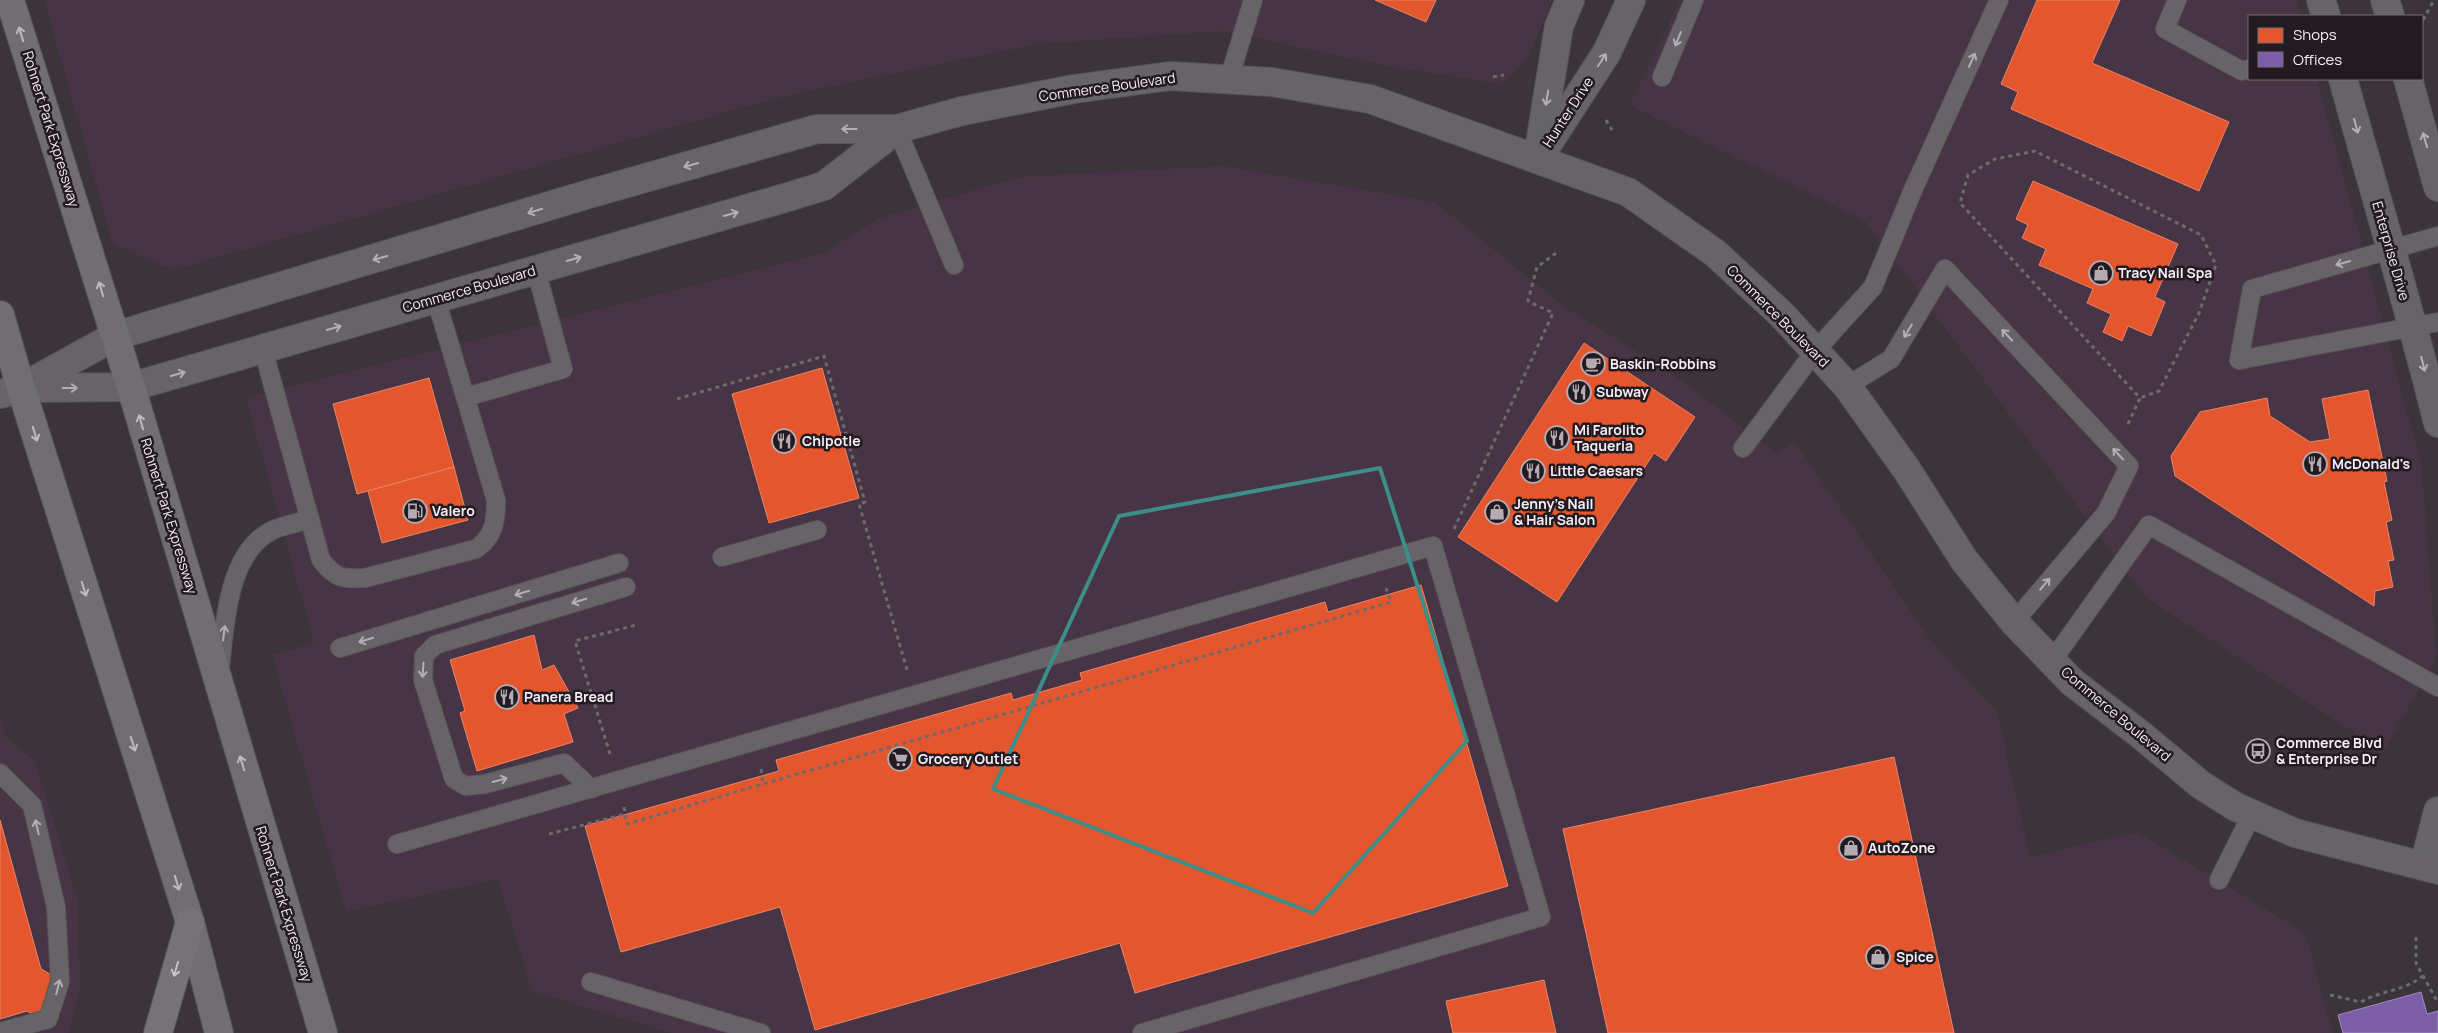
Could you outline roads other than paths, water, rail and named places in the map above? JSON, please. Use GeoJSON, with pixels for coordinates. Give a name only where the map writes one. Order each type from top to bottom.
{"type":"FeatureCollection","features":[{"type":"Feature","properties":{"kind":"highway"},"geometry":{"type":"LineString","coordinates":[[158,1033],[190,922]]}},
{"type":"Feature","properties":{"kind":"main road","name":"Rohnert Park Expressway"},"geometry":{"type":"LineString","coordinates":[[10,0],[131,387],[323,1033]]}},
{"type":"Feature","properties":{"kind":"main road"},"geometry":{"type":"LineString","coordinates":[[0,315],[10,391],[190,922],[219,1033]]}},
{"type":"Feature","properties":{"kind":"street","name":"Hunter Drive"},"geometry":{"type":"LineString","coordinates":[[1538,159],[1559,26],[1570,0]]}},
{"type":"Feature","properties":{"kind":"street","name":"Hunter Drive"},"geometry":{"type":"LineString","coordinates":[[1538,159],[1607,52],[1631,0]]}},
{"type":"Feature","properties":{"kind":"street"},"geometry":{"type":"LineString","coordinates":[[2322,0],[2326,15]]}},
{"type":"Feature","properties":{"kind":"street"},"geometry":{"type":"LineString","coordinates":[[2385,0],[2390,15]]}},
{"type":"Feature","properties":{"kind":"street","name":"Commerce Boulevard"},"geometry":{"type":"LineString","coordinates":[[10,391],[115,336],[817,129],[897,129],[962,110],[1074,89],[1170,76],[1272,82],[1370,99],[1628,192],[1715,253],[1782,315],[1847,386],[1907,470],[1964,560],[2014,622],[2072,682],[2201,785],[2236,807],[2295,833],[2431,868]]}},
{"type":"Feature","properties":{"kind":"street","name":"Enterprise Drive"},"geometry":{"type":"LineString","coordinates":[[2343,80],[2390,250],[2426,325],[2438,423]]}},
{"type":"Feature","properties":{"kind":"street"},"geometry":{"type":"LineString","coordinates":[[2408,80],[2438,187]]}},
{"type":"Feature","properties":{"kind":"street","name":"Commerce Boulevard"},"geometry":{"type":"LineString","coordinates":[[10,391],[131,387],[824,186],[897,129]]}},
{"type":"Feature","properties":{"kind":"street"},"geometry":{"type":"LineString","coordinates":[[2431,868],[2438,811]]}},
{"type":"Feature","properties":{"kind":"lane"},"geometry":{"type":"LineString","coordinates":[[1229,80],[1253,0]]}},
{"type":"Feature","properties":{"kind":"lane"},"geometry":{"type":"LineString","coordinates":[[1662,78],[1694,0]]}},
{"type":"Feature","properties":{"kind":"lane"},"geometry":{"type":"LineString","coordinates":[[1743,448],[1815,351],[1873,286],[1999,0]]}},
{"type":"Feature","properties":{"kind":"lane"},"geometry":{"type":"LineString","coordinates":[[2177,0],[2165,29],[2242,71],[2248,69]]}},
{"type":"Feature","properties":{"kind":"lane"},"geometry":{"type":"LineString","coordinates":[[897,129],[954,265]]}},
{"type":"Feature","properties":{"kind":"lane"},"geometry":{"type":"LineString","coordinates":[[2426,325],[2239,360],[2252,289],[2438,236]]}},
{"type":"Feature","properties":{"kind":"lane"},"geometry":{"type":"LineString","coordinates":[[1847,386],[1891,359],[1945,269],[2129,466],[2106,513],[2014,622]]}},
{"type":"Feature","properties":{"kind":"lane"},"geometry":{"type":"LineString","coordinates":[[466,396],[563,369],[536,270]]}},
{"type":"Feature","properties":{"kind":"lane"},"geometry":{"type":"LineString","coordinates":[[263,349],[321,560],[332,575],[347,579],[365,578],[476,549],[488,540],[494,527],[496,500],[436,299]]}},
{"type":"Feature","properties":{"kind":"lane"},"geometry":{"type":"LineString","coordinates":[[218,681],[228,597],[247,552],[272,531],[310,519]]}},
{"type":"Feature","properties":{"kind":"lane"},"geometry":{"type":"LineString","coordinates":[[2052,661],[2149,524],[2438,687]]}},
{"type":"Feature","properties":{"kind":"lane"},"geometry":{"type":"LineString","coordinates":[[722,557],[817,530]]}},
{"type":"Feature","properties":{"kind":"lane"},"geometry":{"type":"LineString","coordinates":[[397,844],[1433,546],[1541,917],[1142,1033]]}},
{"type":"Feature","properties":{"kind":"lane"},"geometry":{"type":"LineString","coordinates":[[340,648],[619,563]]}},
{"type":"Feature","properties":{"kind":"lane"},"geometry":{"type":"LineString","coordinates":[[590,789],[564,763],[485,784],[466,786],[454,779],[423,680],[424,656],[434,645],[626,587]]}},
{"type":"Feature","properties":{"kind":"lane"},"geometry":{"type":"LineString","coordinates":[[0,773],[32,805],[56,907],[60,982],[45,1026],[0,1032]]}},
{"type":"Feature","properties":{"kind":"lane"},"geometry":{"type":"LineString","coordinates":[[2220,880],[2252,814]]}},
{"type":"Feature","properties":{"kind":"lane"},"geometry":{"type":"LineString","coordinates":[[591,982],[761,1033]]}},
{"type":"Feature","properties":{"kind":"place","name":"Tracy Nail Spa"},"geometry":{"type":"Point","coordinates":[2101,273]}},
{"type":"Feature","properties":{"kind":"place","name":"Baskin-Robbins"},"geometry":{"type":"Point","coordinates":[1593,364]}},
{"type":"Feature","properties":{"kind":"place","name":"Subway"},"geometry":{"type":"Point","coordinates":[1579,392]}},
{"type":"Feature","properties":{"kind":"place","name":"Mi Farolito Taqueria"},"geometry":{"type":"Point","coordinates":[1557,438]}},
{"type":"Feature","properties":{"kind":"place","name":"Chipotle"},"geometry":{"type":"Point","coordinates":[784,441]}},
{"type":"Feature","properties":{"kind":"place","name":"McDonald's"},"geometry":{"type":"Point","coordinates":[2315,464]}},
{"type":"Feature","properties":{"kind":"place","name":"Little Caesars"},"geometry":{"type":"Point","coordinates":[1533,471]}},
{"type":"Feature","properties":{"kind":"place","name":"Valero"},"geometry":{"type":"Point","coordinates":[415,511]}},
{"type":"Feature","properties":{"kind":"place","name":"Jenny's Nail & Hair Salon"},"geometry":{"type":"Point","coordinates":[1497,512]}},
{"type":"Feature","properties":{"kind":"place","name":"Panera Bread"},"geometry":{"type":"Point","coordinates":[507,697]}},
{"type":"Feature","properties":{"kind":"place","name":"Commerce Blvd & Enterprise Dr"},"geometry":{"type":"Point","coordinates":[2258,751]}},
{"type":"Feature","properties":{"kind":"place","name":"Grocery Outlet"},"geometry":{"type":"Point","coordinates":[900,759]}},
{"type":"Feature","properties":{"kind":"place","name":"AutoZone"},"geometry":{"type":"Point","coordinates":[1851,848]}},
{"type":"Feature","properties":{"kind":"place","name":"Spice"},"geometry":{"type":"Point","coordinates":[1878,957]}}]}
